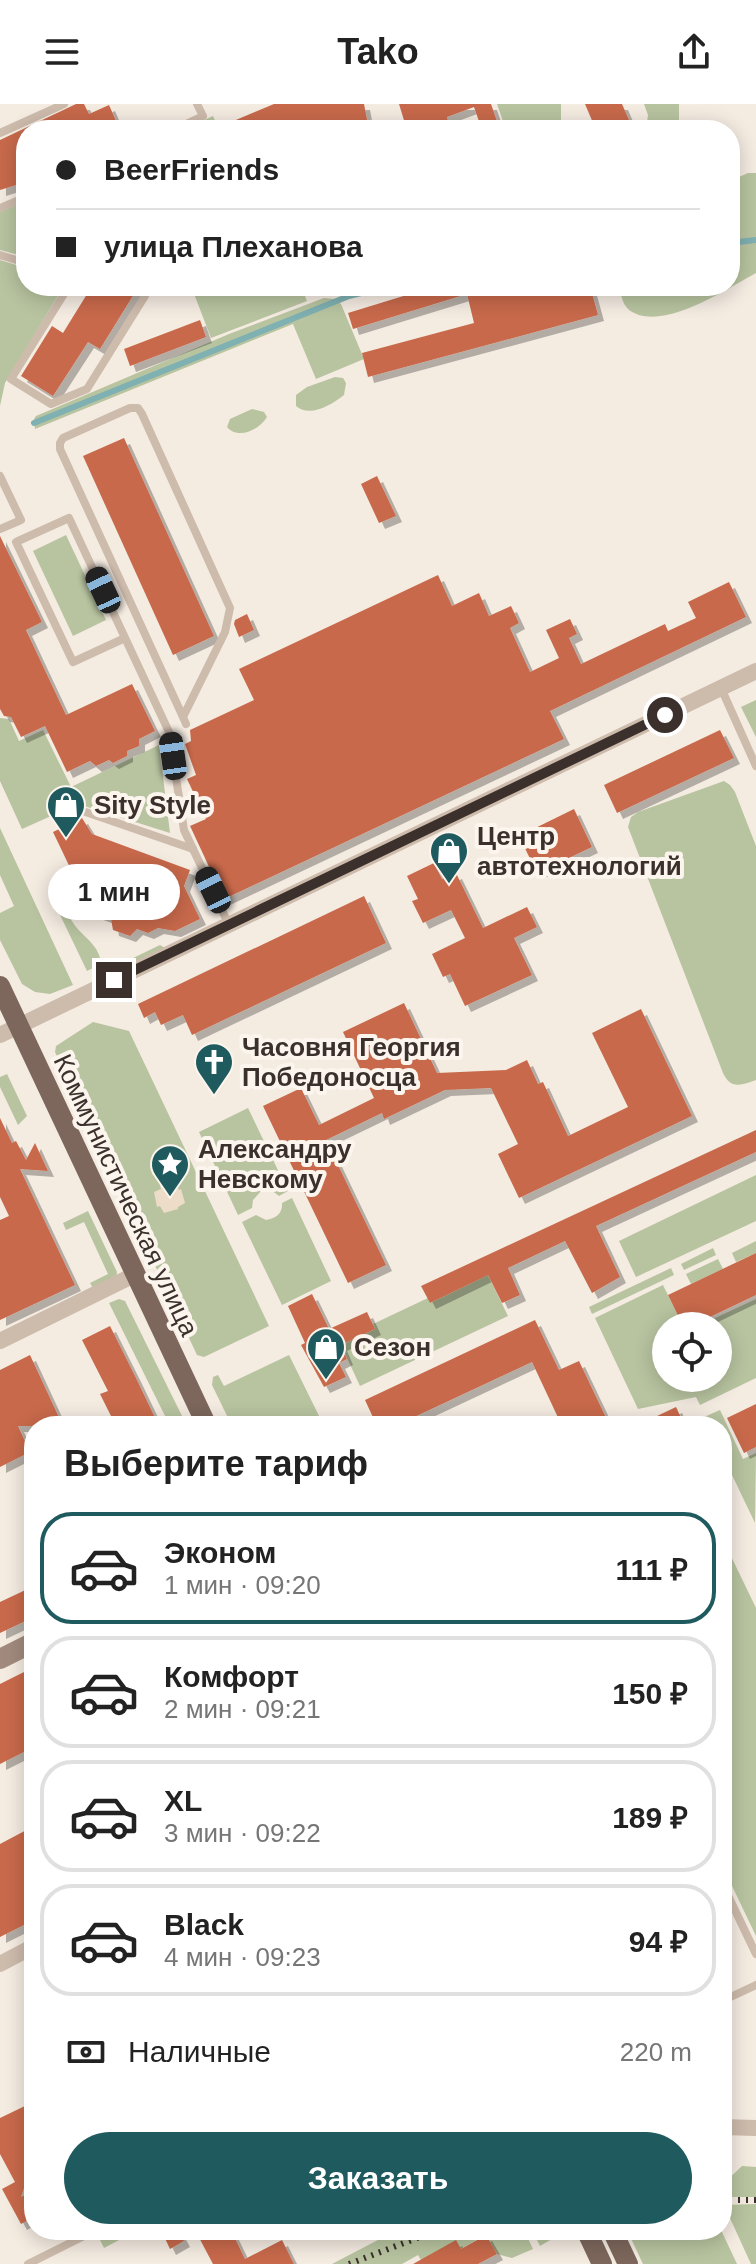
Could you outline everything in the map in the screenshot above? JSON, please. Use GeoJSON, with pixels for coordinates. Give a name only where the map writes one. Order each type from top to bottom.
{"type":"FeatureCollection","features":[{"type":"Feature","properties":{"kind":"main road","name":"Коммунистическая улица"},"geometry":{"type":"LineString","coordinates":[[0,986],[9,1031],[202,1416]]}},
{"type":"Feature","properties":{"kind":"main road"},"geometry":{"type":"LineString","coordinates":[[591,2240],[602,2264]]}},
{"type":"Feature","properties":{"kind":"main road"},"geometry":{"type":"LineString","coordinates":[[617,2240],[628,2264]]}},
{"type":"Feature","properties":{"kind":"street"},"geometry":{"type":"LineString","coordinates":[[9,1031],[756,671]]}},
{"type":"Feature","properties":{"kind":"street"},"geometry":{"type":"LineString","coordinates":[[0,1341],[134,1275]]}},
{"type":"Feature","properties":{"kind":"street"},"geometry":{"type":"LineString","coordinates":[[0,1659],[24,1647]]}},
{"type":"Feature","properties":{"kind":"street"},"geometry":{"type":"LineString","coordinates":[[0,1964],[24,1951]]}},
{"type":"Feature","properties":{"kind":"street"},"geometry":{"type":"LineString","coordinates":[[732,2127],[756,2128]]}},
{"type":"Feature","properties":{"kind":"lane"},"geometry":{"type":"LineString","coordinates":[[29,120],[64,104]]}},
{"type":"Feature","properties":{"kind":"lane"},"geometry":{"type":"LineString","coordinates":[[194,120],[203,116],[197,104]]}},
{"type":"Feature","properties":{"kind":"lane"},"geometry":{"type":"LineString","coordinates":[[63,296],[11,379],[51,404],[87,389],[145,296]]}},
{"type":"Feature","properties":{"kind":"lane"},"geometry":{"type":"LineString","coordinates":[[130,408],[138,408],[142,414],[230,608],[225,632],[184,720],[60,449],[63,438],[130,408]]}},
{"type":"Feature","properties":{"kind":"lane"},"geometry":{"type":"LineString","coordinates":[[0,476],[21,520],[0,529]]}},
{"type":"Feature","properties":{"kind":"lane"},"geometry":{"type":"LineString","coordinates":[[125,638],[73,662],[16,542],[69,518],[169,732],[184,830],[229,925]]}},
{"type":"Feature","properties":{"kind":"lane"},"geometry":{"type":"LineString","coordinates":[[721,688],[756,766]]}},
{"type":"Feature","properties":{"kind":"lane"},"geometry":{"type":"LineString","coordinates":[[77,809],[193,849]]}},
{"type":"Feature","properties":{"kind":"lane"},"geometry":{"type":"LineString","coordinates":[[732,1904],[756,1954]]}},
{"type":"Feature","properties":{"kind":"lane"},"geometry":{"type":"LineString","coordinates":[[732,1996],[756,1985]]}},
{"type":"Feature","properties":{"kind":"lane"},"geometry":{"type":"LineString","coordinates":[[28,2264],[76,2240]]}},
{"type":"Feature","properties":{"kind":"green space"},"geometry":{"type":"Polygon","coordinates":[[[497,104],[561,104],[561,120],[503,120],[497,104]]]}},
{"type":"Feature","properties":{"kind":"green space"},"geometry":{"type":"Polygon","coordinates":[[[644,104],[679,104],[679,120],[647,120],[644,104]]]}},
{"type":"Feature","properties":{"kind":"green space"},"geometry":{"type":"Polygon","coordinates":[[[756,173],[756,273],[740,282],[740,177],[756,173]]]}},
{"type":"Feature","properties":{"kind":"green space"},"geometry":{"type":"Polygon","coordinates":[[[16,205],[16,254],[0,250],[0,212],[16,205]]]}},
{"type":"Feature","properties":{"kind":"green space"},"geometry":{"type":"Polygon","coordinates":[[[0,260],[16,265],[16,296],[58,296],[5,383],[0,406],[0,260]]]}},
{"type":"Feature","properties":{"kind":"green space"},"geometry":{"type":"Polygon","coordinates":[[[195,296],[305,296],[307,301],[211,338],[195,296]]]}},
{"type":"Feature","properties":{"kind":"green space"},"geometry":{"type":"Polygon","coordinates":[[[622,296],[715,296],[675,313],[657,316],[641,316],[628,309],[622,296]]]}},
{"type":"Feature","properties":{"kind":"green space"},"geometry":{"type":"Polygon","coordinates":[[[324,298],[335,299],[341,304],[364,359],[316,379],[293,324],[35,429],[36,416],[229,334],[324,298]]]}},
{"type":"Feature","properties":{"kind":"green space"},"geometry":{"type":"Polygon","coordinates":[[[335,377],[343,378],[346,383],[344,395],[314,410],[296,406],[296,395],[307,387],[335,377]]]}},
{"type":"Feature","properties":{"kind":"green space"},"geometry":{"type":"Polygon","coordinates":[[[252,409],[264,412],[267,417],[259,426],[242,433],[227,427],[230,419],[252,409]]]}},
{"type":"Feature","properties":{"kind":"green space"},"geometry":{"type":"Polygon","coordinates":[[[66,535],[106,620],[73,636],[33,551],[66,535]]]}},
{"type":"Feature","properties":{"kind":"green space"},"geometry":{"type":"Polygon","coordinates":[[[756,700],[756,737],[741,707],[756,700]]]}},
{"type":"Feature","properties":{"kind":"green space"},"geometry":{"type":"Polygon","coordinates":[[[0,718],[9,719],[19,741],[43,730],[71,787],[159,745],[170,833],[78,804],[22,829],[0,781],[0,718]]]}},
{"type":"Feature","properties":{"kind":"green space"},"geometry":{"type":"Polygon","coordinates":[[[724,781],[735,792],[756,846],[756,1080],[737,1085],[723,1073],[628,827],[631,817],[638,812],[724,781]]]}},
{"type":"Feature","properties":{"kind":"green space"},"geometry":{"type":"Polygon","coordinates":[[[0,828],[73,985],[50,994],[35,992],[22,984],[0,940],[0,913],[14,906],[0,875],[0,828]]]}},
{"type":"Feature","properties":{"kind":"green space"},"geometry":{"type":"Polygon","coordinates":[[[50,894],[60,900],[75,926],[95,947],[100,958],[97,966],[87,971],[50,894]]]}},
{"type":"Feature","properties":{"kind":"green space"},"geometry":{"type":"Polygon","coordinates":[[[160,945],[168,950],[94,985],[94,977],[160,945]]]}},
{"type":"Feature","properties":{"kind":"green space"},"geometry":{"type":"Polygon","coordinates":[[[93,1022],[129,1031],[269,1326],[204,1357],[197,1355],[55,1052],[56,1046],[93,1022]]]}},
{"type":"Feature","properties":{"kind":"green space"},"geometry":{"type":"Polygon","coordinates":[[[7,1074],[27,1116],[18,1125],[0,1087],[0,1077],[7,1074]]]}},
{"type":"Feature","properties":{"kind":"green space"},"geometry":{"type":"Polygon","coordinates":[[[248,1108],[288,1191],[279,1196],[271,1190],[261,1191],[253,1200],[252,1208],[238,1215],[199,1132],[248,1108]]]}},
{"type":"Feature","properties":{"kind":"green space"},"geometry":{"type":"Polygon","coordinates":[[[756,1175],[756,1221],[636,1277],[619,1241],[756,1175]]]}},
{"type":"Feature","properties":{"kind":"green space"},"geometry":{"type":"Polygon","coordinates":[[[292,1198],[331,1281],[282,1305],[242,1222],[256,1215],[266,1220],[273,1218],[280,1213],[282,1203],[292,1198]]]}},
{"type":"Feature","properties":{"kind":"green space"},"geometry":{"type":"Polygon","coordinates":[[[88,1211],[117,1272],[116,1277],[93,1288],[90,1283],[108,1274],[84,1222],[66,1230],[63,1223],[88,1211]]]}},
{"type":"Feature","properties":{"kind":"green space"},"geometry":{"type":"Polygon","coordinates":[[[756,1241],[756,1253],[736,1262],[732,1253],[756,1241]]]}},
{"type":"Feature","properties":{"kind":"green space"},"geometry":{"type":"Polygon","coordinates":[[[713,1248],[716,1255],[684,1270],[681,1264],[713,1248]]]}},
{"type":"Feature","properties":{"kind":"green space"},"geometry":{"type":"Polygon","coordinates":[[[480,1259],[508,1316],[360,1386],[341,1345],[375,1329],[373,1324],[428,1298],[430,1303],[471,1283],[480,1259]]]}},
{"type":"Feature","properties":{"kind":"green space"},"geometry":{"type":"Polygon","coordinates":[[[718,1259],[723,1269],[691,1284],[686,1274],[718,1259]]]}},
{"type":"Feature","properties":{"kind":"green space"},"geometry":{"type":"Polygon","coordinates":[[[671,1268],[674,1275],[592,1314],[589,1307],[671,1268]]]}},
{"type":"Feature","properties":{"kind":"green space"},"geometry":{"type":"Polygon","coordinates":[[[663,1285],[676,1312],[652,1312],[652,1392],[727,1392],[700,1405],[696,1397],[638,1409],[595,1318],[663,1285]]]}},
{"type":"Feature","properties":{"kind":"green space"},"geometry":{"type":"Polygon","coordinates":[[[119,1299],[125,1301],[182,1416],[165,1416],[109,1303],[119,1299]]]}},
{"type":"Feature","properties":{"kind":"green space"},"geometry":{"type":"Polygon","coordinates":[[[756,1299],[756,1378],[732,1390],[732,1312],[728,1312],[756,1299]]]}},
{"type":"Feature","properties":{"kind":"green space"},"geometry":{"type":"Polygon","coordinates":[[[289,1355],[319,1416],[227,1416],[212,1385],[213,1377],[218,1375],[224,1386],[289,1355]]]}},
{"type":"Feature","properties":{"kind":"green space"},"geometry":{"type":"Polygon","coordinates":[[[720,1410],[723,1416],[706,1416],[720,1410]]]}},
{"type":"Feature","properties":{"kind":"green space"},"geometry":{"type":"Polygon","coordinates":[[[732,1436],[743,1459],[756,1453],[755,1523],[732,1475],[732,1436]]]}},
{"type":"Feature","properties":{"kind":"green space"},"geometry":{"type":"Polygon","coordinates":[[[732,1558],[756,1608],[756,1936],[732,1886],[732,1558]]]}},
{"type":"Feature","properties":{"kind":"green space"},"geometry":{"type":"Polygon","coordinates":[[[742,2166],[756,2167],[756,2197],[732,2197],[732,2176],[742,2166]]]}},
{"type":"Feature","properties":{"kind":"green space"},"geometry":{"type":"Polygon","coordinates":[[[756,2204],[756,2264],[751,2264],[732,2222],[732,2205],[756,2204]]]}},
{"type":"Feature","properties":{"kind":"green space"},"geometry":{"type":"Polygon","coordinates":[[[100,2240],[119,2240],[104,2248],[100,2240]]]}},
{"type":"Feature","properties":{"kind":"green space"},"geometry":{"type":"Polygon","coordinates":[[[378,2240],[476,2240],[461,2249],[421,2260],[418,2255],[402,2264],[332,2264],[378,2240]]]}},
{"type":"Feature","properties":{"kind":"green space"},"geometry":{"type":"Polygon","coordinates":[[[488,2240],[529,2240],[533,2249],[512,2258],[497,2254],[488,2240]]]}},
{"type":"Feature","properties":{"kind":"green space"},"geometry":{"type":"Polygon","coordinates":[[[632,2240],[726,2240],[737,2264],[643,2264],[632,2240]]]}},
{"type":"Feature","properties":{"kind":"shaded area"},"geometry":{"type":"Polygon","coordinates":[[[175,1182],[181,1189],[185,1203],[178,1209],[164,1213],[160,1206],[157,1207],[154,1192],[161,1189],[160,1186],[175,1182]]]}},
{"type":"Feature","properties":{"kind":"building"},"geometry":{"type":"Polygon","coordinates":[[[76,104],[84,104],[89,114],[109,105],[116,120],[42,120],[76,104]]]}},
{"type":"Feature","properties":{"kind":"building"},"geometry":{"type":"Polygon","coordinates":[[[274,104],[364,104],[367,120],[236,120],[274,104]]]}},
{"type":"Feature","properties":{"kind":"building"},"geometry":{"type":"Polygon","coordinates":[[[399,104],[491,104],[497,120],[479,120],[474,107],[447,117],[448,120],[404,120],[399,104]]]}},
{"type":"Feature","properties":{"kind":"building"},"geometry":{"type":"Polygon","coordinates":[[[585,104],[622,104],[629,120],[592,120],[585,104]]]}},
{"type":"Feature","properties":{"kind":"building"},"geometry":{"type":"Polygon","coordinates":[[[16,132],[16,185],[0,190],[0,140],[16,132]]]}},
{"type":"Feature","properties":{"kind":"building"},"geometry":{"type":"Polygon","coordinates":[[[86,296],[133,296],[100,349],[88,342],[53,396],[21,376],[52,326],[63,333],[86,296]]]}},
{"type":"Feature","properties":{"kind":"building"},"geometry":{"type":"Polygon","coordinates":[[[403,296],[460,296],[353,329],[348,313],[403,296]]]}},
{"type":"Feature","properties":{"kind":"building"},"geometry":{"type":"Polygon","coordinates":[[[467,296],[593,296],[598,315],[368,377],[362,353],[474,323],[467,296]]]}},
{"type":"Feature","properties":{"kind":"building"},"geometry":{"type":"Polygon","coordinates":[[[200,320],[206,337],[130,366],[124,349],[200,320]]]}},
{"type":"Feature","properties":{"kind":"building"},"geometry":{"type":"Polygon","coordinates":[[[124,438],[214,636],[173,655],[83,456],[124,438]]]}},
{"type":"Feature","properties":{"kind":"building"},"geometry":{"type":"Polygon","coordinates":[[[377,476],[396,516],[379,523],[361,484],[377,476]]]}},
{"type":"Feature","properties":{"kind":"building"},"geometry":{"type":"Polygon","coordinates":[[[0,536],[42,622],[26,630],[66,715],[132,684],[155,731],[139,739],[139,746],[127,751],[127,756],[96,766],[90,761],[67,772],[45,726],[21,737],[11,717],[4,716],[0,709],[0,536]]]}},
{"type":"Feature","properties":{"kind":"building"},"geometry":{"type":"Polygon","coordinates":[[[438,575],[452,606],[479,593],[489,616],[511,606],[519,623],[510,628],[530,672],[559,658],[546,630],[570,619],[577,634],[569,638],[581,664],[665,624],[668,631],[696,618],[688,602],[729,582],[746,617],[550,711],[564,739],[224,899],[190,826],[206,819],[187,779],[196,775],[185,744],[191,741],[190,730],[254,700],[239,669],[438,575]]]}},
{"type":"Feature","properties":{"kind":"building"},"geometry":{"type":"Polygon","coordinates":[[[247,614],[254,630],[239,637],[235,620],[247,614]]]}},
{"type":"Feature","properties":{"kind":"building"},"geometry":{"type":"Polygon","coordinates":[[[720,730],[734,758],[617,813],[604,785],[720,730]]]}},
{"type":"Feature","properties":{"kind":"building"},"geometry":{"type":"Polygon","coordinates":[[[574,809],[592,847],[537,873],[519,836],[574,809]]]}},
{"type":"Feature","properties":{"kind":"building"},"geometry":{"type":"Polygon","coordinates":[[[82,818],[92,834],[190,870],[184,886],[200,919],[175,931],[158,928],[148,933],[137,929],[130,936],[113,930],[111,919],[84,909],[82,902],[89,883],[75,878],[53,832],[82,818]]]}},
{"type":"Feature","properties":{"kind":"building"},"geometry":{"type":"Polygon","coordinates":[[[434,863],[442,879],[456,873],[483,928],[527,907],[537,927],[514,938],[532,975],[465,1006],[450,974],[443,977],[432,954],[465,938],[451,910],[423,923],[412,901],[418,899],[407,876],[434,863]]]}},
{"type":"Feature","properties":{"kind":"building"},"geometry":{"type":"Polygon","coordinates":[[[364,896],[386,943],[192,1035],[183,1015],[161,1025],[155,1012],[144,1018],[138,1004],[364,896]]]}},
{"type":"Feature","properties":{"kind":"building"},"geometry":{"type":"Polygon","coordinates":[[[404,1003],[437,1073],[506,1070],[527,1060],[538,1084],[543,1082],[568,1136],[628,1107],[592,1033],[641,1009],[692,1116],[519,1198],[498,1154],[518,1144],[491,1088],[445,1090],[384,1119],[382,1113],[326,1140],[386,1265],[348,1283],[263,1106],[301,1088],[319,1125],[374,1098],[343,1032],[404,1003]]]}},
{"type":"Feature","properties":{"kind":"building"},"geometry":{"type":"Polygon","coordinates":[[[0,1118],[12,1143],[16,1141],[26,1160],[35,1143],[48,1171],[20,1169],[75,1285],[0,1320],[0,1220],[9,1216],[0,1197],[0,1118]]]}},
{"type":"Feature","properties":{"kind":"building"},"geometry":{"type":"Polygon","coordinates":[[[756,1130],[756,1152],[596,1226],[620,1277],[592,1293],[565,1241],[508,1268],[520,1295],[502,1303],[488,1275],[430,1303],[421,1286],[756,1130]]]}},
{"type":"Feature","properties":{"kind":"building"},"geometry":{"type":"Polygon","coordinates":[[[756,1253],[756,1295],[720,1312],[676,1312],[668,1295],[756,1253]]]}},
{"type":"Feature","properties":{"kind":"building"},"geometry":{"type":"Polygon","coordinates":[[[312,1294],[329,1329],[367,1312],[375,1329],[341,1345],[347,1359],[339,1363],[346,1377],[324,1387],[301,1345],[305,1343],[288,1306],[312,1294]]]}},
{"type":"Feature","properties":{"kind":"building"},"geometry":{"type":"Polygon","coordinates":[[[535,1320],[559,1370],[579,1361],[605,1416],[557,1416],[532,1362],[416,1416],[372,1416],[365,1400],[535,1320]]]}},
{"type":"Feature","properties":{"kind":"building"},"geometry":{"type":"Polygon","coordinates":[[[110,1326],[154,1416],[111,1416],[100,1394],[108,1391],[82,1340],[110,1326]]]}},
{"type":"Feature","properties":{"kind":"building"},"geometry":{"type":"Polygon","coordinates":[[[30,1355],[58,1416],[24,1416],[24,1426],[18,1426],[24,1439],[24,1455],[0,1467],[0,1370],[30,1355]]]}},
{"type":"Feature","properties":{"kind":"building"},"geometry":{"type":"Polygon","coordinates":[[[756,1404],[756,1447],[744,1453],[732,1428],[731,1416],[756,1404]]]}},
{"type":"Feature","properties":{"kind":"building"},"geometry":{"type":"Polygon","coordinates":[[[676,1407],[680,1416],[657,1416],[676,1407]]]}},
{"type":"Feature","properties":{"kind":"building"},"geometry":{"type":"Polygon","coordinates":[[[24,1591],[24,1622],[0,1633],[0,1602],[24,1591]]]}},
{"type":"Feature","properties":{"kind":"building"},"geometry":{"type":"Polygon","coordinates":[[[24,1672],[24,1752],[0,1764],[0,1684],[24,1672]]]}},
{"type":"Feature","properties":{"kind":"building"},"geometry":{"type":"Polygon","coordinates":[[[24,1831],[24,1925],[0,1937],[0,1844],[24,1831]]]}},
{"type":"Feature","properties":{"kind":"building"},"geometry":{"type":"Polygon","coordinates":[[[24,2106],[24,2188],[21,2197],[24,2195],[24,2222],[21,2224],[2,2189],[15,2182],[0,2154],[0,2118],[24,2106]]]}},
{"type":"Feature","properties":{"kind":"building"},"geometry":{"type":"Polygon","coordinates":[[[166,2240],[183,2240],[184,2241],[170,2249],[166,2240]]]}},
{"type":"Feature","properties":{"kind":"building"},"geometry":{"type":"Polygon","coordinates":[[[200,2240],[236,2240],[245,2259],[282,2240],[294,2264],[213,2264],[200,2240]]]}},
{"type":"Feature","properties":{"kind":"building"},"geometry":{"type":"Polygon","coordinates":[[[456,2240],[461,2249],[477,2240],[489,2240],[497,2254],[478,2264],[413,2264],[456,2240]]]}},
{"type":"Feature","properties":{"kind":"waterway"},"geometry":{"type":"LineString","coordinates":[[740,242],[756,240]]}},
{"type":"Feature","properties":{"kind":"waterway"},"geometry":{"type":"LineString","coordinates":[[34,423],[349,296]]}},
{"type":"Feature","properties":{"kind":"railway"},"geometry":{"type":"LineString","coordinates":[[732,2200],[756,2200]]}},
{"type":"Feature","properties":{"kind":"railway"},"geometry":{"type":"LineString","coordinates":[[349,2264],[412,2240]]}},
{"type":"Feature","properties":{"kind":"place","name":"Sity Style"},"geometry":{"type":"Point","coordinates":[66,839]}},
{"type":"Feature","properties":{"kind":"place","name":"Центр автотехнологий"},"geometry":{"type":"Point","coordinates":[449,885]}},
{"type":"Feature","properties":{"kind":"place","name":"Часовня Георгия Победоносца"},"geometry":{"type":"Point","coordinates":[214,1096]}},
{"type":"Feature","properties":{"kind":"place","name":"Александру Невскому"},"geometry":{"type":"Point","coordinates":[170,1198]}},
{"type":"Feature","properties":{"kind":"place","name":"Сезон"},"geometry":{"type":"Point","coordinates":[326,1381]}},
{"type":"Feature","properties":{"kind":"route"},"geometry":{"type":"LineString","coordinates":[[114,980],[665,715]]}}]}
